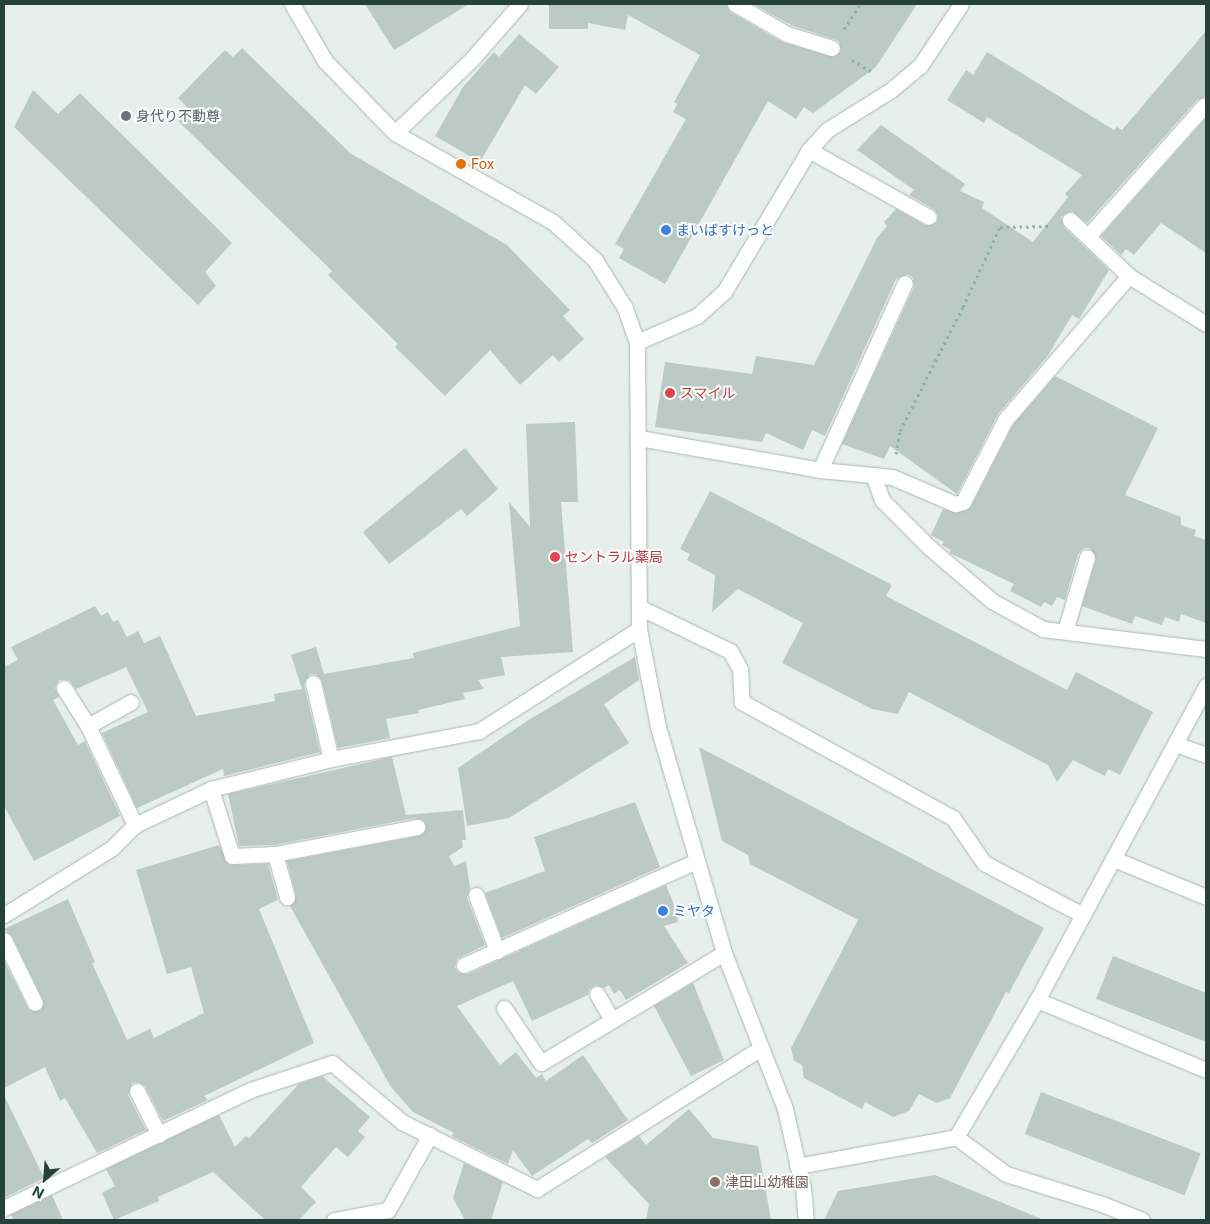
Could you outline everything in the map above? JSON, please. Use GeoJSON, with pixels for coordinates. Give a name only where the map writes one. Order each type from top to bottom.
{"type":"FeatureCollection","features":[{"type":"Feature","properties":{"kind":"street"},"geometry":{"type":"LineString","coordinates":[[292,4],[325,61],[395,132],[553,222],[594,260],[625,308],[637,342],[639,630],[658,727],[724,953],[759,1049],[784,1109],[797,1166],[806,1220]]}},
{"type":"Feature","properties":{"kind":"street"},"geometry":{"type":"LineString","coordinates":[[395,132],[472,59],[520,4]]}},
{"type":"Feature","properties":{"kind":"street"},"geometry":{"type":"LineString","coordinates":[[735,4],[787,34],[832,48]]}},
{"type":"Feature","properties":{"kind":"street"},"geometry":{"type":"LineString","coordinates":[[637,342],[697,316],[724,292],[809,150],[827,130],[891,90],[920,66],[960,4]]}},
{"type":"Feature","properties":{"kind":"street"},"geometry":{"type":"LineString","coordinates":[[1089,235],[1204,106]]}},
{"type":"Feature","properties":{"kind":"street"},"geometry":{"type":"LineString","coordinates":[[809,150],[929,217]]}},
{"type":"Feature","properties":{"kind":"street"},"geometry":{"type":"LineString","coordinates":[[1070,220],[1089,235],[1128,276],[1206,324]]}},
{"type":"Feature","properties":{"kind":"street"},"geometry":{"type":"LineString","coordinates":[[639,438],[820,470],[892,477],[955,504],[963,502],[1005,420],[1128,276]]}},
{"type":"Feature","properties":{"kind":"street"},"geometry":{"type":"LineString","coordinates":[[820,470],[905,283]]}},
{"type":"Feature","properties":{"kind":"street"},"geometry":{"type":"LineString","coordinates":[[873,475],[882,500],[930,548],[992,601],[1043,629],[1066,630],[1206,649]]}},
{"type":"Feature","properties":{"kind":"street"},"geometry":{"type":"LineString","coordinates":[[1066,630],[1088,557]]}},
{"type":"Feature","properties":{"kind":"street"},"geometry":{"type":"LineString","coordinates":[[638,607],[730,651],[740,669],[742,702],[953,818],[984,863],[1083,915]]}},
{"type":"Feature","properties":{"kind":"street"},"geometry":{"type":"LineString","coordinates":[[4,915],[112,848],[135,825],[211,789],[331,759],[479,731],[639,630]]}},
{"type":"Feature","properties":{"kind":"street"},"geometry":{"type":"LineString","coordinates":[[313,683],[331,759]]}},
{"type":"Feature","properties":{"kind":"street"},"geometry":{"type":"LineString","coordinates":[[956,1137],[1037,1000],[1206,686]]}},
{"type":"Feature","properties":{"kind":"street"},"geometry":{"type":"LineString","coordinates":[[64,688],[88,726],[135,825]]}},
{"type":"Feature","properties":{"kind":"street"},"geometry":{"type":"LineString","coordinates":[[88,726],[131,702]]}},
{"type":"Feature","properties":{"kind":"street"},"geometry":{"type":"LineString","coordinates":[[1176,744],[1206,755]]}},
{"type":"Feature","properties":{"kind":"street"},"geometry":{"type":"LineString","coordinates":[[211,789],[232,856],[275,854],[417,827]]}},
{"type":"Feature","properties":{"kind":"street"},"geometry":{"type":"LineString","coordinates":[[275,854],[287,897]]}},
{"type":"Feature","properties":{"kind":"street"},"geometry":{"type":"LineString","coordinates":[[1114,859],[1206,897]]}},
{"type":"Feature","properties":{"kind":"street"},"geometry":{"type":"LineString","coordinates":[[464,965],[696,861]]}},
{"type":"Feature","properties":{"kind":"street"},"geometry":{"type":"LineString","coordinates":[[476,895],[497,951]]}},
{"type":"Feature","properties":{"kind":"street"},"geometry":{"type":"LineString","coordinates":[[4,940],[35,1004]]}},
{"type":"Feature","properties":{"kind":"street"},"geometry":{"type":"LineString","coordinates":[[504,1008],[541,1063],[724,953]]}},
{"type":"Feature","properties":{"kind":"street"},"geometry":{"type":"LineString","coordinates":[[597,994],[612,1020]]}},
{"type":"Feature","properties":{"kind":"street"},"geometry":{"type":"LineString","coordinates":[[1037,1000],[1206,1070]]}},
{"type":"Feature","properties":{"kind":"street"},"geometry":{"type":"LineString","coordinates":[[4,1208],[250,1090],[332,1063],[402,1122],[538,1189],[759,1049]]}},
{"type":"Feature","properties":{"kind":"street"},"geometry":{"type":"LineString","coordinates":[[137,1091],[159,1135]]}},
{"type":"Feature","properties":{"kind":"street"},"geometry":{"type":"LineString","coordinates":[[334,1220],[388,1210],[430,1135]]}},
{"type":"Feature","properties":{"kind":"street"},"geometry":{"type":"LineString","coordinates":[[797,1166],[956,1137],[1006,1174],[1138,1219]]}},
{"type":"Feature","properties":{"kind":"path"},"geometry":{"type":"LineString","coordinates":[[892,477],[900,431],[963,308],[1000,227],[1060,226],[1070,220]]}},
{"type":"Feature","properties":{"kind":"building"},"geometry":{"type":"Polygon","coordinates":[[[365,4],[469,4],[394,50],[365,4]]]}},
{"type":"Feature","properties":{"kind":"building"},"geometry":{"type":"Polygon","coordinates":[[[726,4],[730,12],[782,42],[834,57],[841,51],[839,41],[791,25],[753,4],[917,4],[876,67],[813,113],[804,107],[796,119],[768,101],[665,284],[619,258],[624,249],[615,244],[686,119],[673,112],[677,104],[674,102],[700,55],[628,15],[625,30],[588,23],[588,29],[549,29],[549,5],[726,4]]]}},
{"type":"Feature","properties":{"kind":"building"},"geometry":{"type":"Polygon","coordinates":[[[1206,31],[1206,97],[1197,100],[1087,223],[1072,211],[1061,217],[1064,227],[1109,270],[1079,319],[1072,315],[1047,357],[998,414],[957,494],[890,446],[884,459],[842,444],[914,287],[913,278],[908,274],[896,279],[825,436],[812,430],[803,450],[766,433],[762,442],[655,427],[665,362],[752,374],[756,356],[814,365],[877,238],[887,226],[884,222],[896,209],[925,225],[937,222],[938,216],[934,209],[909,195],[914,190],[857,150],[881,125],[965,184],[960,191],[984,202],[982,208],[1033,242],[1068,197],[1065,194],[1082,175],[987,117],[984,123],[947,100],[966,70],[973,75],[987,52],[1114,130],[1117,127],[1122,130],[1206,31]]]}},
{"type":"Feature","properties":{"kind":"building"},"geometry":{"type":"Polygon","coordinates":[[[519,34],[559,67],[536,94],[525,85],[480,162],[435,136],[463,87],[494,52],[499,57],[519,34]]]}},
{"type":"Feature","properties":{"kind":"building"},"geometry":{"type":"Polygon","coordinates":[[[242,48],[350,153],[507,245],[570,310],[563,316],[584,339],[559,362],[553,355],[520,385],[490,350],[445,396],[395,347],[398,344],[328,275],[332,271],[176,119],[187,107],[178,98],[225,50],[233,57],[242,48]]]}},
{"type":"Feature","properties":{"kind":"building"},"geometry":{"type":"Polygon","coordinates":[[[33,90],[58,114],[80,93],[232,243],[205,272],[216,286],[198,305],[14,127],[33,90]]]}},
{"type":"Feature","properties":{"kind":"building"},"geometry":{"type":"Polygon","coordinates":[[[1206,118],[1206,253],[1161,223],[1134,255],[1126,249],[1121,255],[1101,236],[1206,118]]]}},
{"type":"Feature","properties":{"kind":"building"},"geometry":{"type":"Polygon","coordinates":[[[1055,376],[1158,428],[1125,495],[1181,517],[1181,525],[1196,530],[1194,536],[1206,540],[1206,623],[1181,614],[1179,622],[1165,617],[1162,625],[1135,616],[1132,624],[1082,606],[1096,559],[1090,548],[1084,548],[1078,554],[1065,600],[1057,597],[1052,606],[1044,602],[1041,607],[1010,591],[1014,584],[950,553],[951,550],[942,545],[944,542],[931,535],[943,509],[957,513],[971,507],[1013,425],[1055,376]]]}},
{"type":"Feature","properties":{"kind":"building"},"geometry":{"type":"Polygon","coordinates":[[[575,422],[578,502],[561,502],[573,652],[501,657],[505,675],[478,680],[484,689],[463,693],[465,699],[418,710],[419,713],[386,719],[390,738],[338,748],[322,681],[316,674],[310,674],[304,685],[320,752],[224,776],[223,769],[137,808],[102,733],[148,712],[126,667],[76,689],[69,680],[59,680],[55,688],[59,697],[53,700],[78,745],[85,741],[120,816],[34,861],[4,806],[4,667],[18,660],[11,647],[95,606],[101,616],[108,612],[113,622],[118,620],[127,637],[138,631],[144,643],[160,636],[196,716],[275,701],[274,694],[302,689],[291,655],[316,647],[324,674],[414,658],[413,653],[520,626],[509,502],[530,527],[526,424],[575,422]]]}},
{"type":"Feature","properties":{"kind":"building"},"geometry":{"type":"Polygon","coordinates":[[[465,448],[498,489],[467,516],[461,509],[389,564],[363,532],[465,448]]]}},
{"type":"Feature","properties":{"kind":"building"},"geometry":{"type":"Polygon","coordinates":[[[710,491],[892,585],[886,596],[1067,690],[1076,672],[1153,712],[1120,775],[1108,769],[1105,776],[1073,760],[1057,782],[1048,765],[909,692],[898,714],[872,709],[782,663],[803,623],[738,589],[712,612],[715,575],[687,560],[690,554],[680,549],[710,491]]]}},
{"type":"Feature","properties":{"kind":"building"},"geometry":{"type":"Polygon","coordinates":[[[635,657],[639,680],[604,704],[629,743],[509,818],[467,826],[458,768],[530,719],[635,657]]]}},
{"type":"Feature","properties":{"kind":"building"},"geometry":{"type":"Polygon","coordinates":[[[699,747],[1044,928],[1009,993],[1006,992],[950,1098],[936,1103],[919,1094],[909,1111],[893,1117],[865,1102],[862,1109],[804,1078],[802,1065],[794,1061],[791,1048],[858,920],[750,864],[748,855],[722,841],[699,747]]]}},
{"type":"Feature","properties":{"kind":"building"},"geometry":{"type":"Polygon","coordinates":[[[392,757],[406,815],[463,810],[466,840],[462,840],[463,847],[449,856],[454,866],[466,861],[470,888],[467,898],[485,945],[457,959],[455,968],[459,973],[468,974],[666,885],[673,902],[678,922],[664,926],[688,963],[626,1000],[620,990],[614,994],[609,985],[603,988],[597,985],[589,989],[588,995],[532,1021],[513,981],[457,1006],[500,1065],[516,1052],[536,1078],[542,1074],[546,1081],[583,1055],[628,1120],[592,1143],[588,1139],[532,1176],[513,1150],[508,1164],[451,1136],[454,1133],[413,1112],[391,1087],[290,906],[296,895],[287,861],[419,836],[426,830],[424,821],[415,818],[274,845],[239,846],[228,794],[392,757]]]}},
{"type":"Feature","properties":{"kind":"building"},"geometry":{"type":"Polygon","coordinates":[[[635,802],[660,867],[502,938],[485,893],[545,871],[534,837],[635,802]]]}},
{"type":"Feature","properties":{"kind":"building"},"geometry":{"type":"Polygon","coordinates":[[[219,845],[229,865],[268,864],[278,900],[259,909],[314,1043],[204,1096],[208,1100],[163,1121],[145,1086],[138,1082],[132,1083],[128,1095],[146,1130],[97,1153],[65,1098],[60,1101],[45,1067],[4,1088],[4,961],[29,1010],[40,1011],[44,1003],[12,936],[4,929],[68,899],[95,962],[92,963],[127,1040],[150,1029],[154,1038],[204,1013],[191,967],[167,974],[136,870],[219,845]]]}},
{"type":"Feature","properties":{"kind":"building"},"geometry":{"type":"Polygon","coordinates":[[[1113,956],[1206,993],[1206,1042],[1096,999],[1113,956]]]}},
{"type":"Feature","properties":{"kind":"building"},"geometry":{"type":"Polygon","coordinates":[[[693,983],[724,1060],[691,1076],[654,1006],[693,983]]]}},
{"type":"Feature","properties":{"kind":"building"},"geometry":{"type":"Polygon","coordinates":[[[322,1076],[370,1117],[358,1131],[365,1137],[348,1157],[336,1147],[301,1187],[316,1202],[299,1220],[265,1220],[213,1172],[158,1197],[159,1201],[114,1220],[102,1193],[115,1186],[106,1169],[219,1115],[235,1147],[246,1136],[249,1138],[299,1084],[322,1076]]]}},
{"type":"Feature","properties":{"kind":"building"},"geometry":{"type":"Polygon","coordinates":[[[1041,1092],[1201,1153],[1185,1195],[1025,1134],[1041,1092]]]}},
{"type":"Feature","properties":{"kind":"building"},"geometry":{"type":"Polygon","coordinates":[[[4,1095],[44,1178],[4,1198],[4,1095]]]}},
{"type":"Feature","properties":{"kind":"building","name":"津田山幼稚園"},"geometry":{"type":"Polygon","coordinates":[[[689,1109],[713,1138],[758,1146],[771,1220],[646,1220],[649,1204],[605,1157],[639,1136],[646,1145],[689,1109]]]}},
{"type":"Feature","properties":{"kind":"building"},"geometry":{"type":"Polygon","coordinates":[[[464,1163],[503,1182],[491,1220],[465,1220],[453,1198],[464,1163]]]}},
{"type":"Feature","properties":{"kind":"building"},"geometry":{"type":"Polygon","coordinates":[[[935,1175],[1044,1220],[824,1220],[838,1191],[935,1175]]]}},
{"type":"Feature","properties":{"kind":"building"},"geometry":{"type":"Polygon","coordinates":[[[52,1195],[63,1220],[14,1220],[11,1215],[52,1195]]]}},
{"type":"Feature","properties":{"kind":"place","name":"身代り不動尊"},"geometry":{"type":"Point","coordinates":[126,116]}},
{"type":"Feature","properties":{"kind":"place","name":"Fox"},"geometry":{"type":"Point","coordinates":[461,164]}},
{"type":"Feature","properties":{"kind":"place","name":"まいばすけっと"},"geometry":{"type":"Point","coordinates":[666,230]}},
{"type":"Feature","properties":{"kind":"place","name":"スマイル"},"geometry":{"type":"Point","coordinates":[670,393]}},
{"type":"Feature","properties":{"kind":"place","name":"セントラル薬局"},"geometry":{"type":"Point","coordinates":[555,557]}},
{"type":"Feature","properties":{"kind":"place","name":"ミヤタ"},"geometry":{"type":"Point","coordinates":[663,911]}},
{"type":"Feature","properties":{"kind":"place","name":"津田山幼稚園"},"geometry":{"type":"Point","coordinates":[715,1182]}}]}
